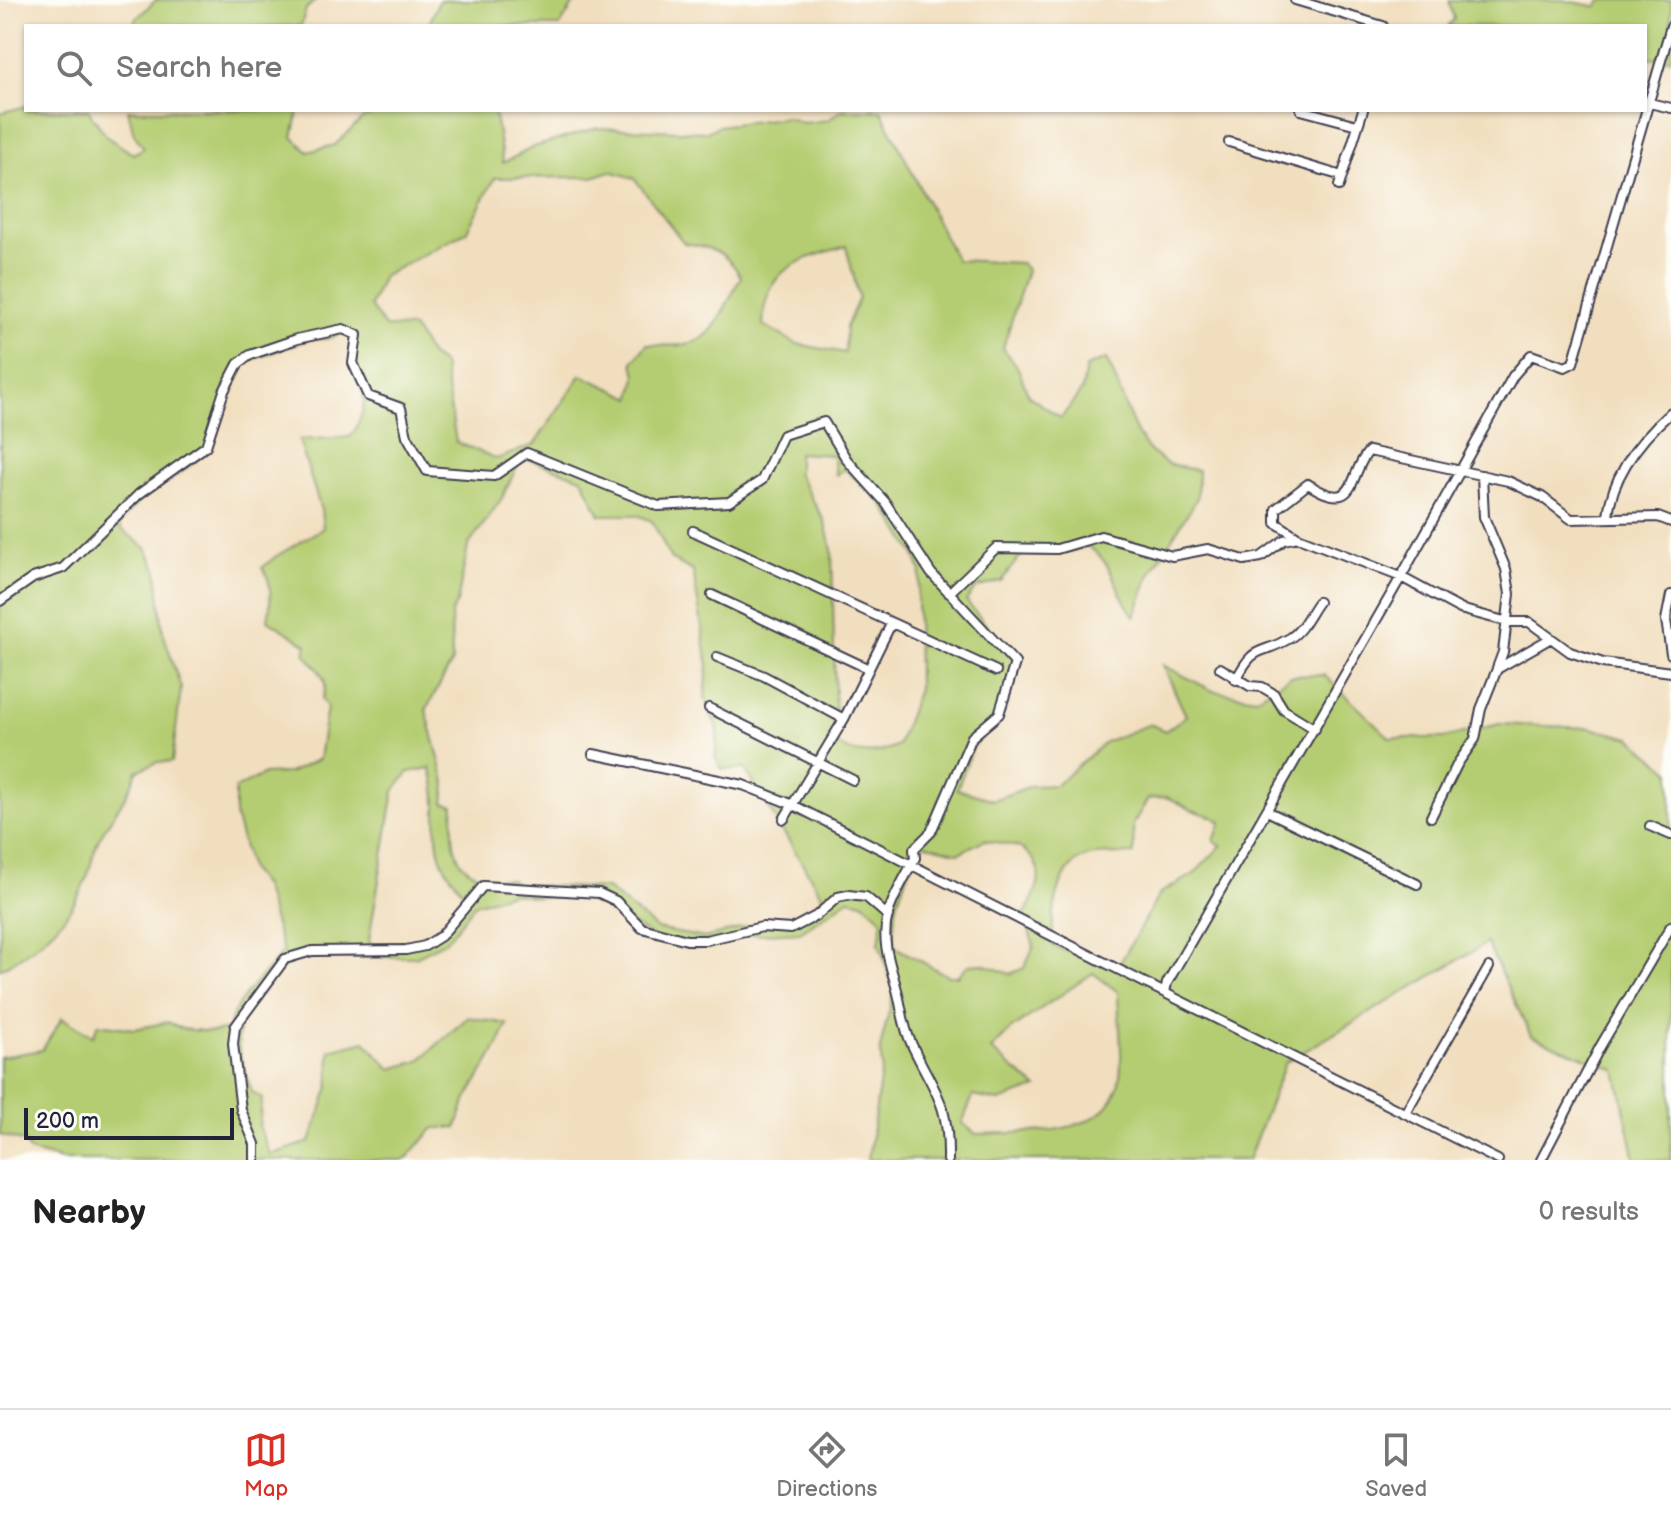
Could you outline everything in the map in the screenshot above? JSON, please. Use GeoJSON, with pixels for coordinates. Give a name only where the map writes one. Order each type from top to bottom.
{"type":"FeatureCollection","features":[{"type":"Feature","properties":{"kind":"street"},"geometry":{"type":"LineString","coordinates":[[1295,0],[1375,24]]}},
{"type":"Feature","properties":{"kind":"street"},"geometry":{"type":"LineString","coordinates":[[1671,26],[1647,102],[1671,108]]}},
{"type":"Feature","properties":{"kind":"street"},"geometry":{"type":"LineString","coordinates":[[1308,112],[1357,125]]}},
{"type":"Feature","properties":{"kind":"street"},"geometry":{"type":"LineString","coordinates":[[1339,186],[1362,112]]}},
{"type":"Feature","properties":{"kind":"street"},"geometry":{"type":"LineString","coordinates":[[1165,993],[1167,983],[1526,357],[1536,355],[1565,367],[1573,363],[1644,112]]}},
{"type":"Feature","properties":{"kind":"street"},"geometry":{"type":"LineString","coordinates":[[1229,142],[1342,176]]}},
{"type":"Feature","properties":{"kind":"street"},"geometry":{"type":"LineString","coordinates":[[0,601],[33,578],[63,568],[139,494],[206,446],[224,391],[238,364],[250,355],[297,339],[343,329],[357,335],[353,363],[368,396],[401,408],[407,436],[427,471],[494,476],[527,453],[658,506],[729,502],[762,480],[783,435],[824,422],[847,460],[885,502],[931,573],[1015,663],[999,714],[972,737],[931,832],[914,849],[912,864],[888,916],[885,946],[897,987],[899,1014],[940,1098],[949,1126],[948,1160]]}},
{"type":"Feature","properties":{"kind":"street"},"geometry":{"type":"LineString","coordinates":[[1608,516],[1610,496],[1626,465],[1671,412]]}},
{"type":"Feature","properties":{"kind":"street"},"geometry":{"type":"LineString","coordinates":[[1671,522],[1658,517],[1571,519],[1542,497],[1508,481],[1369,451],[1359,462],[1354,487],[1347,492],[1326,493],[1308,484],[1276,509],[1276,523],[1298,537],[1401,577],[1460,609],[1508,622],[1529,622],[1570,652],[1603,663],[1671,672]]}},
{"type":"Feature","properties":{"kind":"street"},"geometry":{"type":"LineString","coordinates":[[1431,817],[1458,763],[1475,739],[1508,622],[1506,569],[1484,517],[1482,475]]}},
{"type":"Feature","properties":{"kind":"street"},"geometry":{"type":"LineString","coordinates":[[693,531],[996,671]]}},
{"type":"Feature","properties":{"kind":"street"},"geometry":{"type":"LineString","coordinates":[[949,593],[996,548],[1057,549],[1101,536],[1172,556],[1208,549],[1244,560],[1261,557],[1284,540],[1298,537]]}},
{"type":"Feature","properties":{"kind":"street"},"geometry":{"type":"LineString","coordinates":[[712,595],[869,669]]}},
{"type":"Feature","properties":{"kind":"street"},"geometry":{"type":"LineString","coordinates":[[1671,595],[1666,620],[1671,654]]}},
{"type":"Feature","properties":{"kind":"street"},"geometry":{"type":"LineString","coordinates":[[1236,680],[1248,656],[1289,639],[1300,630],[1318,602]]}},
{"type":"Feature","properties":{"kind":"street"},"geometry":{"type":"LineString","coordinates":[[784,819],[844,719],[891,624]]}},
{"type":"Feature","properties":{"kind":"street"},"geometry":{"type":"LineString","coordinates":[[1497,669],[1551,638]]}},
{"type":"Feature","properties":{"kind":"street"},"geometry":{"type":"LineString","coordinates":[[717,657],[764,676],[844,719]]}},
{"type":"Feature","properties":{"kind":"street"},"geometry":{"type":"LineString","coordinates":[[1220,668],[1236,680],[1274,694],[1284,710],[1315,729]]}},
{"type":"Feature","properties":{"kind":"street"},"geometry":{"type":"LineString","coordinates":[[709,708],[853,780]]}},
{"type":"Feature","properties":{"kind":"street"},"geometry":{"type":"LineString","coordinates":[[593,754],[743,785],[791,804],[1498,1160]]}},
{"type":"Feature","properties":{"kind":"street"},"geometry":{"type":"LineString","coordinates":[[1267,811],[1417,884]]}},
{"type":"Feature","properties":{"kind":"street"},"geometry":{"type":"LineString","coordinates":[[1650,826],[1671,835]]}},
{"type":"Feature","properties":{"kind":"street"},"geometry":{"type":"LineString","coordinates":[[255,1160],[255,1144],[241,1110],[233,1044],[235,1027],[285,959],[312,951],[406,950],[425,946],[441,936],[483,886],[599,893],[616,901],[642,928],[687,940],[706,940],[762,927],[791,929],[816,916],[838,897],[848,895],[866,897],[888,916]]}},
{"type":"Feature","properties":{"kind":"street"},"geometry":{"type":"LineString","coordinates":[[1541,1160],[1600,1047],[1671,926]]}},
{"type":"Feature","properties":{"kind":"street"},"geometry":{"type":"LineString","coordinates":[[1406,1112],[1489,967]]}},
{"type":"Feature","properties":{"kind":"green space"},"geometry":{"type":"Polygon","coordinates":[[[156,0],[316,0],[306,9],[302,24],[134,24],[156,0]]]}},
{"type":"Feature","properties":{"kind":"green space"},"geometry":{"type":"Polygon","coordinates":[[[439,0],[576,0],[561,24],[429,24],[439,0]]]}},
{"type":"Feature","properties":{"kind":"green space"},"geometry":{"type":"Polygon","coordinates":[[[1449,0],[1563,0],[1597,7],[1602,0],[1671,0],[1671,59],[1647,57],[1647,24],[1450,24],[1454,19],[1449,0]]]}},
{"type":"Feature","properties":{"kind":"green space"},"geometry":{"type":"Polygon","coordinates":[[[24,107],[24,112],[89,112],[107,137],[133,154],[144,148],[134,134],[128,112],[299,112],[293,137],[308,152],[335,145],[363,118],[379,112],[494,112],[503,163],[534,147],[597,128],[707,132],[719,126],[786,117],[803,123],[828,120],[839,112],[882,112],[956,260],[1021,263],[1027,270],[1003,348],[1017,366],[1029,396],[1061,418],[1082,390],[1086,367],[1106,359],[1129,416],[1144,443],[1166,463],[1198,470],[1197,498],[1149,576],[1135,617],[1104,561],[1087,546],[1059,554],[1022,554],[1001,581],[976,588],[966,601],[1019,665],[1005,709],[973,747],[957,789],[993,800],[1031,786],[1056,785],[1105,742],[1150,724],[1165,731],[1186,716],[1163,665],[1213,691],[1256,698],[1291,676],[1324,675],[1390,738],[1444,738],[1499,724],[1591,728],[1631,738],[1671,772],[1671,1160],[1635,1160],[1616,1070],[1531,1036],[1487,943],[1285,1063],[1248,1160],[868,1160],[882,1067],[880,1048],[894,991],[879,943],[883,920],[863,902],[849,899],[800,932],[745,935],[710,948],[687,948],[658,940],[590,897],[539,897],[511,893],[475,904],[446,941],[416,957],[297,957],[265,988],[240,1025],[238,1041],[241,1059],[252,1092],[262,1098],[259,1126],[270,1155],[310,1142],[329,1087],[330,1050],[365,1041],[391,1069],[419,1061],[468,1017],[507,1024],[466,1101],[457,1128],[434,1128],[405,1160],[62,1160],[29,1151],[25,1142],[0,1135],[0,1057],[42,1050],[62,1018],[93,1036],[98,1024],[135,1029],[168,1022],[182,1029],[213,1032],[229,1029],[236,1009],[283,951],[263,886],[250,870],[235,815],[235,789],[264,774],[289,773],[319,759],[327,707],[322,699],[324,679],[305,653],[307,645],[268,620],[270,585],[262,568],[323,528],[321,510],[299,440],[350,437],[355,431],[364,401],[353,366],[352,337],[344,333],[326,339],[309,339],[243,363],[212,443],[184,470],[139,502],[120,523],[121,529],[147,549],[157,570],[163,632],[181,688],[172,762],[157,762],[137,771],[98,841],[87,877],[70,910],[39,943],[0,969],[0,113],[24,107]],[[610,171],[593,177],[495,178],[466,232],[383,276],[370,306],[385,327],[413,328],[431,356],[443,364],[456,442],[497,459],[534,445],[581,375],[632,398],[636,376],[633,362],[647,344],[669,346],[699,340],[716,324],[741,277],[718,252],[684,243],[634,178],[610,171]],[[846,246],[799,262],[777,278],[765,306],[763,325],[797,344],[845,353],[846,327],[859,298],[846,246]],[[798,453],[798,475],[824,520],[832,550],[836,743],[859,753],[882,751],[898,745],[918,689],[917,596],[921,571],[915,555],[881,502],[845,469],[836,475],[833,455],[798,453]],[[528,459],[518,464],[502,498],[468,546],[457,603],[451,613],[452,662],[426,710],[446,785],[444,803],[454,805],[453,837],[460,861],[478,875],[511,879],[515,884],[607,889],[657,929],[705,938],[761,923],[794,922],[824,899],[745,769],[722,769],[715,757],[718,731],[705,698],[708,665],[693,571],[671,559],[652,521],[637,515],[600,515],[582,478],[528,459]],[[430,768],[409,772],[394,791],[369,939],[371,945],[407,945],[427,939],[465,897],[440,855],[435,789],[430,768]],[[1165,797],[1148,799],[1133,824],[1134,854],[1089,856],[1069,869],[1055,908],[1053,946],[1112,966],[1119,965],[1160,893],[1193,875],[1221,846],[1214,841],[1221,822],[1165,797]],[[984,840],[959,853],[924,844],[918,848],[899,896],[894,921],[895,947],[948,976],[957,976],[968,965],[983,964],[1010,974],[1024,968],[1034,946],[1024,915],[1038,881],[1036,864],[1018,847],[984,840]],[[1093,973],[1010,1030],[991,1050],[1037,1088],[999,1101],[973,1096],[962,1123],[976,1134],[1058,1129],[1096,1116],[1110,1103],[1120,1076],[1118,992],[1093,973]]]}}]}
